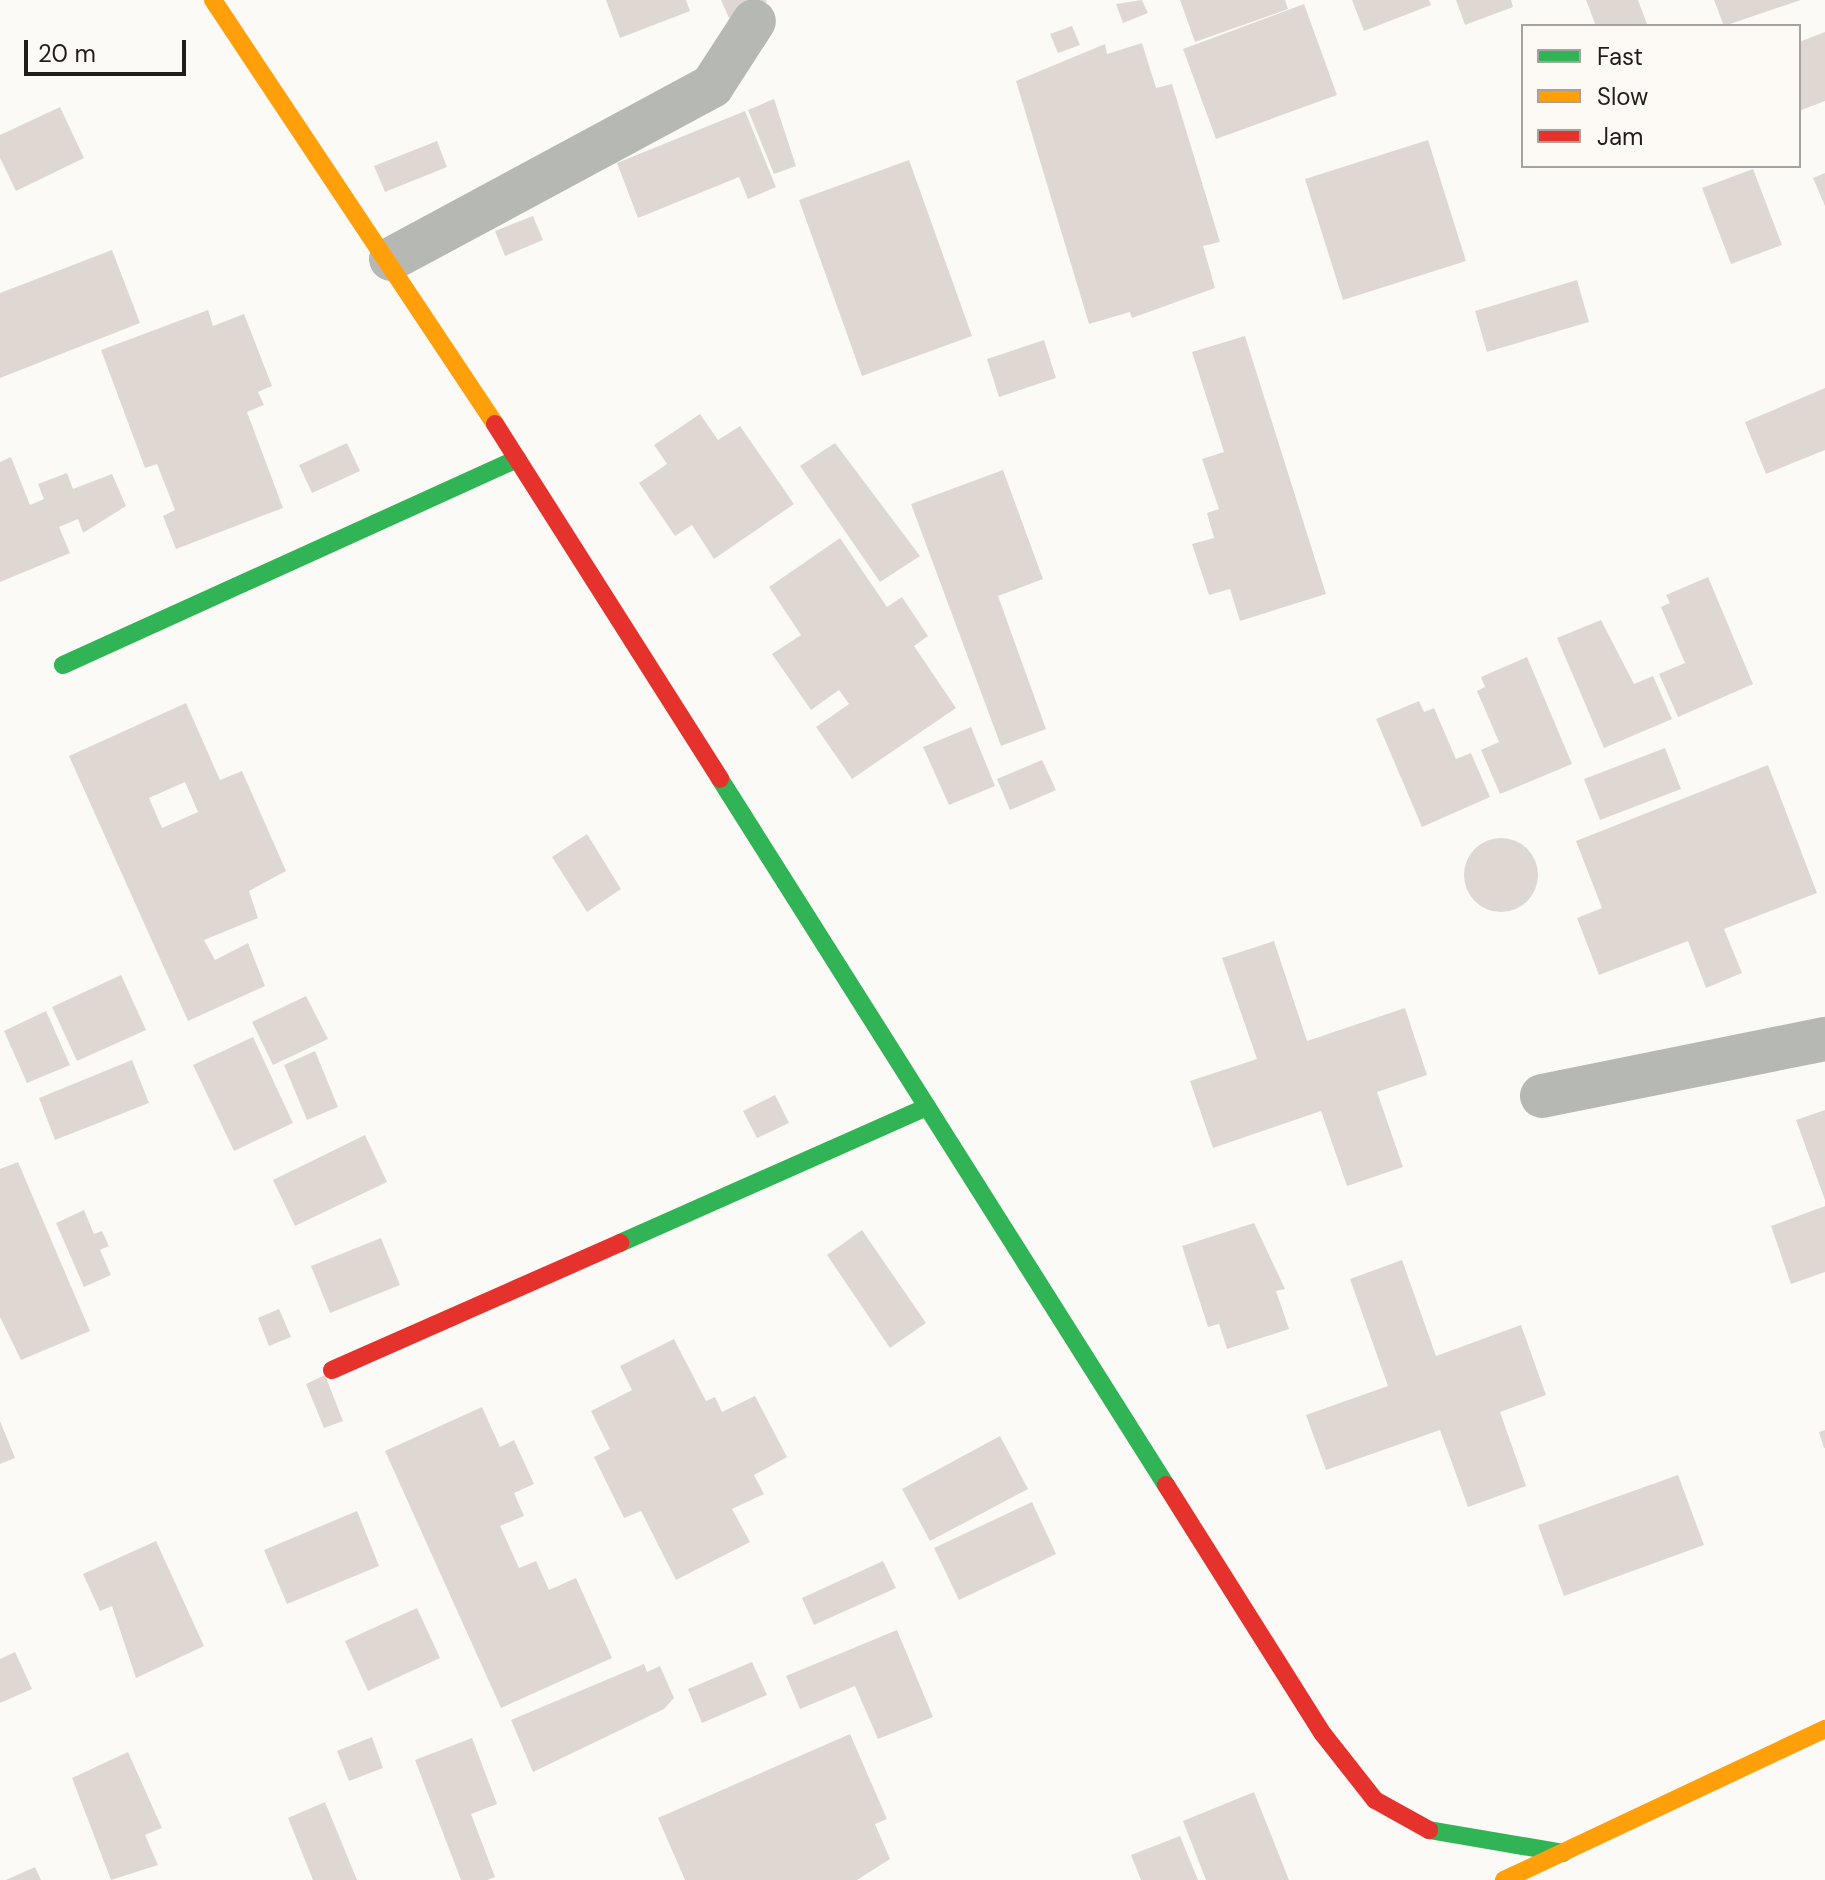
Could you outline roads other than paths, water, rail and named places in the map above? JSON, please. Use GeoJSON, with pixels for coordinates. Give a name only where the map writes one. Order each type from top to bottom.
{"type":"FeatureCollection","features":[{"type":"Feature","properties":{"kind":"street"},"geometry":{"type":"LineString","coordinates":[[213,0],[391,259],[1315,1720],[1375,1800],[1413,1827],[1563,1853]]}},
{"type":"Feature","properties":{"kind":"street"},"geometry":{"type":"LineString","coordinates":[[391,259],[712,86],[754,21]]}},
{"type":"Feature","properties":{"kind":"street"},"geometry":{"type":"LineString","coordinates":[[63,665],[518,459]]}},
{"type":"Feature","properties":{"kind":"street"},"geometry":{"type":"LineString","coordinates":[[1542,1096],[1825,1039]]}},
{"type":"Feature","properties":{"kind":"street"},"geometry":{"type":"LineString","coordinates":[[332,1370],[927,1107]]}},
{"type":"Feature","properties":{"kind":"street"},"geometry":{"type":"LineString","coordinates":[[1504,1880],[1825,1729]]}}]}
